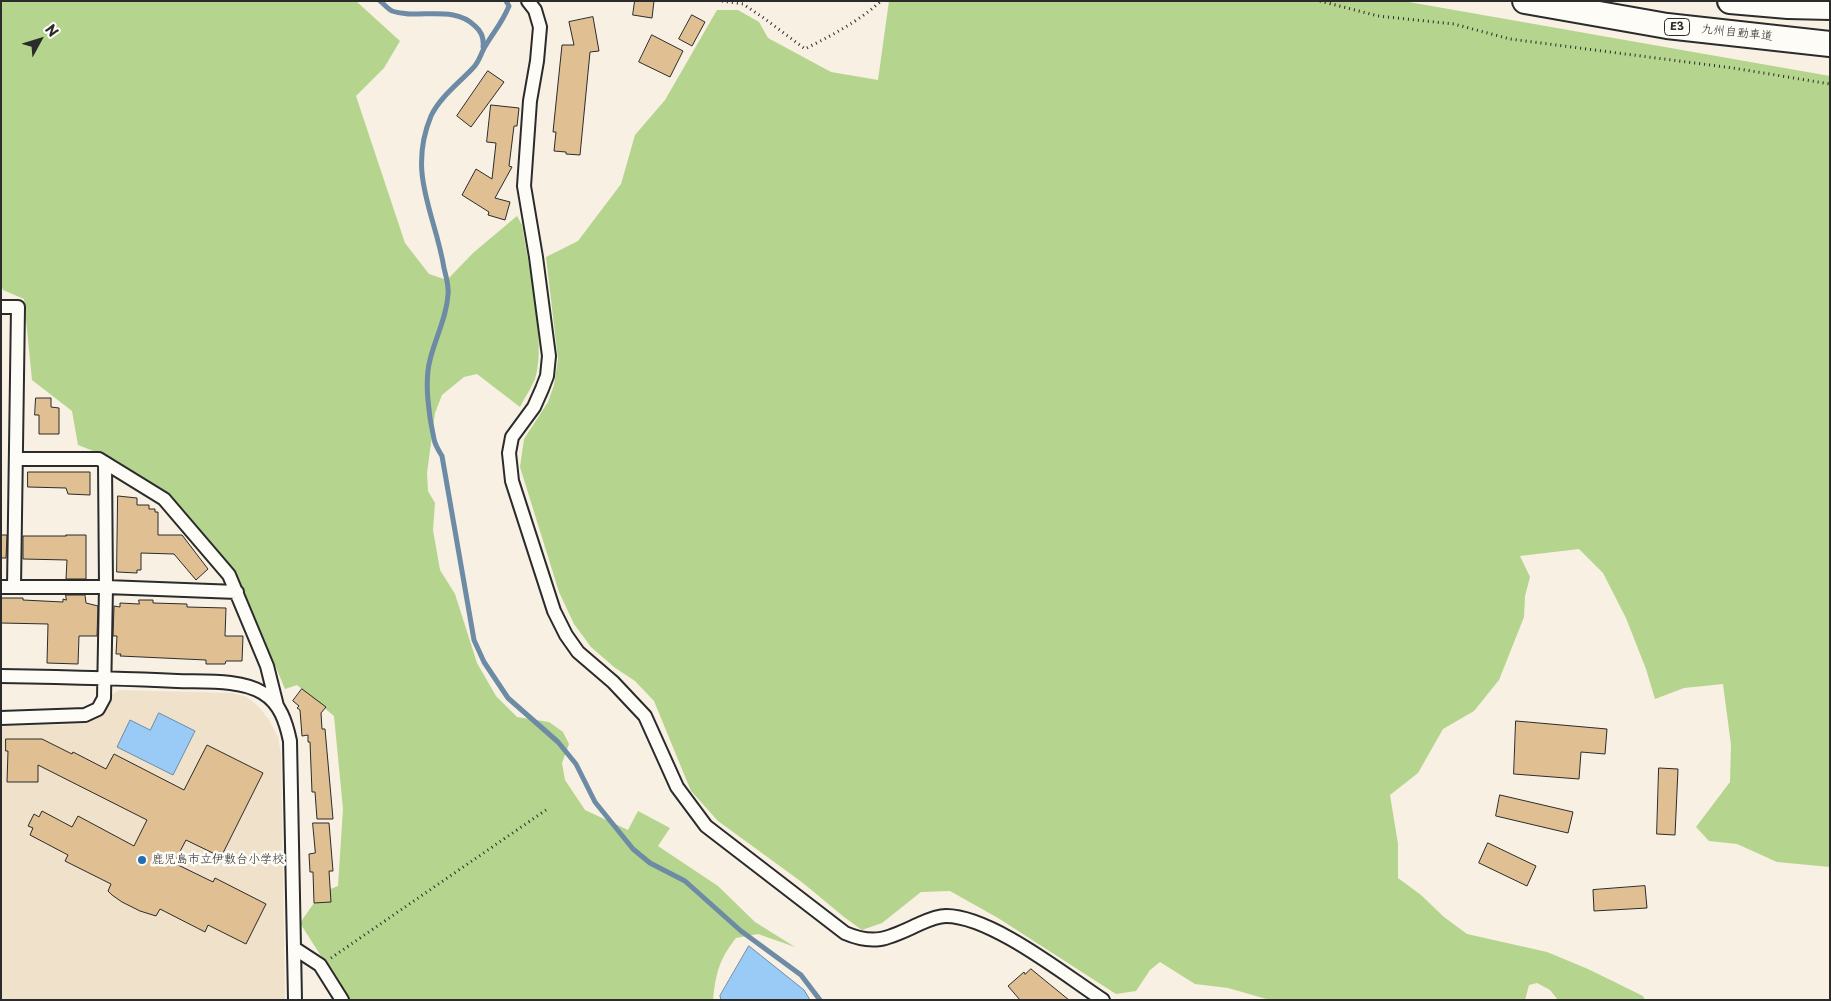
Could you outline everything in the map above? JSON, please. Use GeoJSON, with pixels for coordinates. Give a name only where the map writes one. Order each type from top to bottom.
{"type":"FeatureCollection","features":[{"type":"Feature","properties":{"kind":"highway","name":"九州自動車道"},"geometry":{"type":"LineString","coordinates":[[1526,1],[1667,26],[1830,44]]}},
{"type":"Feature","properties":{"kind":"highway"},"geometry":{"type":"LineString","coordinates":[[1730,1],[1788,6],[1830,7]]}},
{"type":"Feature","properties":{"kind":"street"},"geometry":{"type":"LineString","coordinates":[[528,1],[535,10],[540,27],[530,110],[524,186],[550,356],[547,376],[534,407],[512,437],[508,453],[512,481],[536,558],[554,611],[566,635],[578,652],[613,682],[645,716],[677,787],[706,826],[845,933],[860,940],[878,940],[928,920],[945,916],[962,919],[985,925],[1032,953],[1103,1000]]}},
{"type":"Feature","properties":{"kind":"street"},"geometry":{"type":"LineString","coordinates":[[1,307],[18,307],[16,459],[8,587],[106,587],[237,592]]}},
{"type":"Feature","properties":{"kind":"street"},"geometry":{"type":"LineString","coordinates":[[16,459],[99,459],[164,499],[229,575],[267,666],[277,706]]}},
{"type":"Feature","properties":{"kind":"street"},"geometry":{"type":"LineString","coordinates":[[1,718],[85,715],[98,709],[104,698],[106,587],[105,462]]}},
{"type":"Feature","properties":{"kind":"street"},"geometry":{"type":"LineString","coordinates":[[1,676],[104,677],[240,684],[263,693],[277,706],[285,719],[290,741],[295,1000]]}},
{"type":"Feature","properties":{"kind":"street"},"geometry":{"type":"LineString","coordinates":[[294,948],[320,965],[342,1000]]}},
{"type":"Feature","properties":{"kind":"path"},"geometry":{"type":"LineString","coordinates":[[722,1],[743,4],[805,49],[845,29],[868,14],[881,1]]}},
{"type":"Feature","properties":{"kind":"path"},"geometry":{"type":"LineString","coordinates":[[1320,1],[1378,16],[1454,24],[1510,38],[1733,68],[1830,84]]}},
{"type":"Feature","properties":{"kind":"path"},"geometry":{"type":"LineString","coordinates":[[320,965],[546,810]]}},
{"type":"Feature","properties":{"kind":"shaded area","name":"鹿児島市立伊敷台小学校"},"geometry":{"type":"Polygon","coordinates":[[[119,690],[232,693],[247,697],[259,707],[269,720],[278,737],[281,754],[285,1000],[2,1000],[1,728],[4,726],[84,724],[97,717],[108,706],[111,695],[119,690]]]}},
{"type":"Feature","properties":{"kind":"green space"},"geometry":{"type":"Polygon","coordinates":[[[1,1],[356,1],[400,41],[384,68],[356,96],[405,243],[429,274],[447,280],[473,253],[517,216],[522,225],[538,325],[538,364],[535,379],[520,407],[477,374],[464,377],[442,395],[435,413],[427,473],[428,491],[435,503],[433,530],[440,570],[455,594],[477,663],[496,696],[517,717],[549,722],[563,732],[569,744],[562,763],[565,780],[585,810],[628,830],[638,811],[670,828],[658,846],[718,886],[755,922],[795,947],[758,934],[736,938],[719,967],[713,1000],[349,1000],[300,923],[321,893],[338,886],[343,809],[334,716],[297,685],[285,689],[254,615],[216,555],[167,495],[116,460],[78,445],[72,411],[32,380],[24,299],[3,290],[1,283],[1,1]]]}},
{"type":"Feature","properties":{"kind":"green space"},"geometry":{"type":"Polygon","coordinates":[[[889,1],[1403,1],[1830,76],[1830,867],[1777,862],[1737,844],[1709,841],[1696,827],[1730,782],[1731,745],[1723,684],[1684,688],[1655,699],[1646,669],[1626,618],[1603,573],[1579,549],[1520,556],[1530,577],[1525,596],[1524,617],[1499,680],[1474,711],[1443,729],[1418,773],[1390,795],[1398,844],[1398,878],[1467,934],[1547,952],[1588,969],[1643,996],[1645,1000],[1558,1000],[1550,990],[1537,983],[1529,985],[1525,1000],[1270,1000],[1228,988],[1195,984],[1160,962],[1150,970],[1136,991],[1116,994],[998,918],[950,891],[921,892],[882,923],[862,930],[803,883],[718,821],[691,791],[654,701],[635,681],[614,667],[591,647],[574,624],[559,592],[520,467],[524,439],[548,402],[554,385],[558,359],[546,257],[578,241],[621,184],[635,135],[665,100],[717,10],[738,10],[759,22],[768,38],[831,72],[878,80],[889,1]]]}},
{"type":"Feature","properties":{"kind":"water"},"geometry":{"type":"Polygon","coordinates":[[[159,713],[195,731],[173,775],[117,747],[130,720],[150,730],[159,713]]]}},
{"type":"Feature","properties":{"kind":"water"},"geometry":{"type":"Polygon","coordinates":[[[749,946],[804,990],[810,1000],[721,1000],[720,996],[749,946]]]}},
{"type":"Feature","properties":{"kind":"building"},"geometry":{"type":"Polygon","coordinates":[[[635,1],[654,1],[652,18],[633,15],[635,1]]]}},
{"type":"Feature","properties":{"kind":"building"},"geometry":{"type":"Polygon","coordinates":[[[692,15],[705,22],[692,46],[679,39],[692,15]]]}},
{"type":"Feature","properties":{"kind":"building"},"geometry":{"type":"Polygon","coordinates":[[[593,17],[599,51],[590,52],[580,155],[566,154],[566,152],[554,151],[556,132],[553,132],[562,45],[574,45],[569,22],[593,17]]]}},
{"type":"Feature","properties":{"kind":"building"},"geometry":{"type":"Polygon","coordinates":[[[652,35],[683,51],[670,77],[639,62],[652,35]]]}},
{"type":"Feature","properties":{"kind":"building"},"geometry":{"type":"Polygon","coordinates":[[[488,71],[504,82],[471,127],[457,116],[488,71]]]}},
{"type":"Feature","properties":{"kind":"building"},"geometry":{"type":"Polygon","coordinates":[[[491,105],[519,108],[517,126],[514,126],[509,166],[512,167],[495,198],[510,202],[505,220],[488,215],[489,212],[462,195],[476,169],[492,179],[496,143],[487,142],[491,105]]]}},
{"type":"Feature","properties":{"kind":"building"},"geometry":{"type":"Polygon","coordinates":[[[36,398],[51,398],[51,407],[59,408],[59,434],[39,434],[39,415],[35,415],[36,398]]]}},
{"type":"Feature","properties":{"kind":"building"},"geometry":{"type":"Polygon","coordinates":[[[28,472],[90,472],[90,495],[68,494],[66,488],[28,487],[28,472]]]}},
{"type":"Feature","properties":{"kind":"building"},"geometry":{"type":"Polygon","coordinates":[[[118,496],[137,498],[137,505],[149,505],[149,509],[155,509],[155,512],[158,512],[158,535],[182,535],[208,569],[196,580],[174,554],[141,553],[141,570],[137,570],[137,573],[117,572],[118,496]]]}},
{"type":"Feature","properties":{"kind":"building"},"geometry":{"type":"Polygon","coordinates":[[[1,535],[7,535],[6,558],[1,558],[1,535]]]}},
{"type":"Feature","properties":{"kind":"building"},"geometry":{"type":"Polygon","coordinates":[[[86,535],[86,579],[66,579],[67,560],[23,559],[23,536],[86,535]]]}},
{"type":"Feature","properties":{"kind":"building"},"geometry":{"type":"Polygon","coordinates":[[[66,595],[85,595],[86,603],[98,606],[97,636],[79,636],[78,664],[47,663],[48,624],[1,623],[1,598],[63,602],[63,599],[66,600],[66,595]]]}},
{"type":"Feature","properties":{"kind":"building"},"geometry":{"type":"Polygon","coordinates":[[[139,600],[153,600],[153,603],[187,604],[187,607],[226,608],[225,636],[243,636],[242,661],[226,661],[225,664],[206,664],[206,660],[120,656],[121,654],[116,654],[117,636],[113,636],[114,606],[120,607],[120,603],[139,604],[139,600]]]}},
{"type":"Feature","properties":{"kind":"building"},"geometry":{"type":"Polygon","coordinates":[[[302,689],[326,707],[321,713],[322,729],[325,729],[333,819],[317,819],[315,792],[312,792],[310,742],[308,742],[308,735],[302,736],[300,710],[297,708],[299,706],[293,701],[302,689]]]}},
{"type":"Feature","properties":{"kind":"building"},"geometry":{"type":"Polygon","coordinates":[[[1516,721],[1607,729],[1605,754],[1581,752],[1579,779],[1514,774],[1516,721]]]}},
{"type":"Feature","properties":{"kind":"building"},"geometry":{"type":"Polygon","coordinates":[[[6,739],[42,739],[106,769],[114,754],[184,790],[207,745],[263,773],[221,857],[186,840],[174,863],[213,882],[215,878],[266,904],[246,944],[208,925],[205,932],[160,909],[156,916],[122,902],[108,891],[111,884],[65,861],[68,855],[30,835],[33,828],[28,826],[34,814],[39,817],[42,811],[72,827],[78,816],[134,846],[147,820],[38,765],[38,782],[7,782],[8,751],[6,751],[6,739]]]}},
{"type":"Feature","properties":{"kind":"building"},"geometry":{"type":"Polygon","coordinates":[[[1659,768],[1678,769],[1675,835],[1657,834],[1659,768]]]}},
{"type":"Feature","properties":{"kind":"building"},"geometry":{"type":"Polygon","coordinates":[[[1500,795],[1573,812],[1568,833],[1496,816],[1500,795]]]}},
{"type":"Feature","properties":{"kind":"building"},"geometry":{"type":"Polygon","coordinates":[[[313,823],[329,823],[333,871],[329,871],[331,902],[314,903],[313,872],[310,872],[309,854],[315,853],[313,823]]]}},
{"type":"Feature","properties":{"kind":"building"},"geometry":{"type":"Polygon","coordinates":[[[1488,843],[1536,866],[1527,886],[1479,863],[1488,843]]]}},
{"type":"Feature","properties":{"kind":"building"},"geometry":{"type":"Polygon","coordinates":[[[1645,886],[1647,908],[1594,911],[1593,890],[1645,886]]]}},
{"type":"Feature","properties":{"kind":"building"},"geometry":{"type":"Polygon","coordinates":[[[1031,969],[1069,1000],[1020,1000],[1008,986],[1024,972],[1025,974],[1031,969]]]}},
{"type":"Feature","properties":{"kind":"waterway"},"geometry":{"type":"LineString","coordinates":[[380,1],[392,11],[412,14],[446,14],[466,19],[477,28],[483,41],[483,47]]}},
{"type":"Feature","properties":{"kind":"waterway"},"geometry":{"type":"LineString","coordinates":[[506,1],[509,6],[477,62],[445,96],[431,116],[424,137],[422,156],[422,175],[425,193],[440,248],[448,291],[443,319],[428,369],[429,410],[435,441],[442,456],[474,640],[484,662],[508,698],[558,742],[576,764],[595,802],[633,849],[650,863],[685,881],[741,931],[801,975],[820,1000]]}},
{"type":"Feature","properties":{"kind":"place","name":"鹿児島市立伊敷台小学校"},"geometry":{"type":"Point","coordinates":[142,860]}}]}
